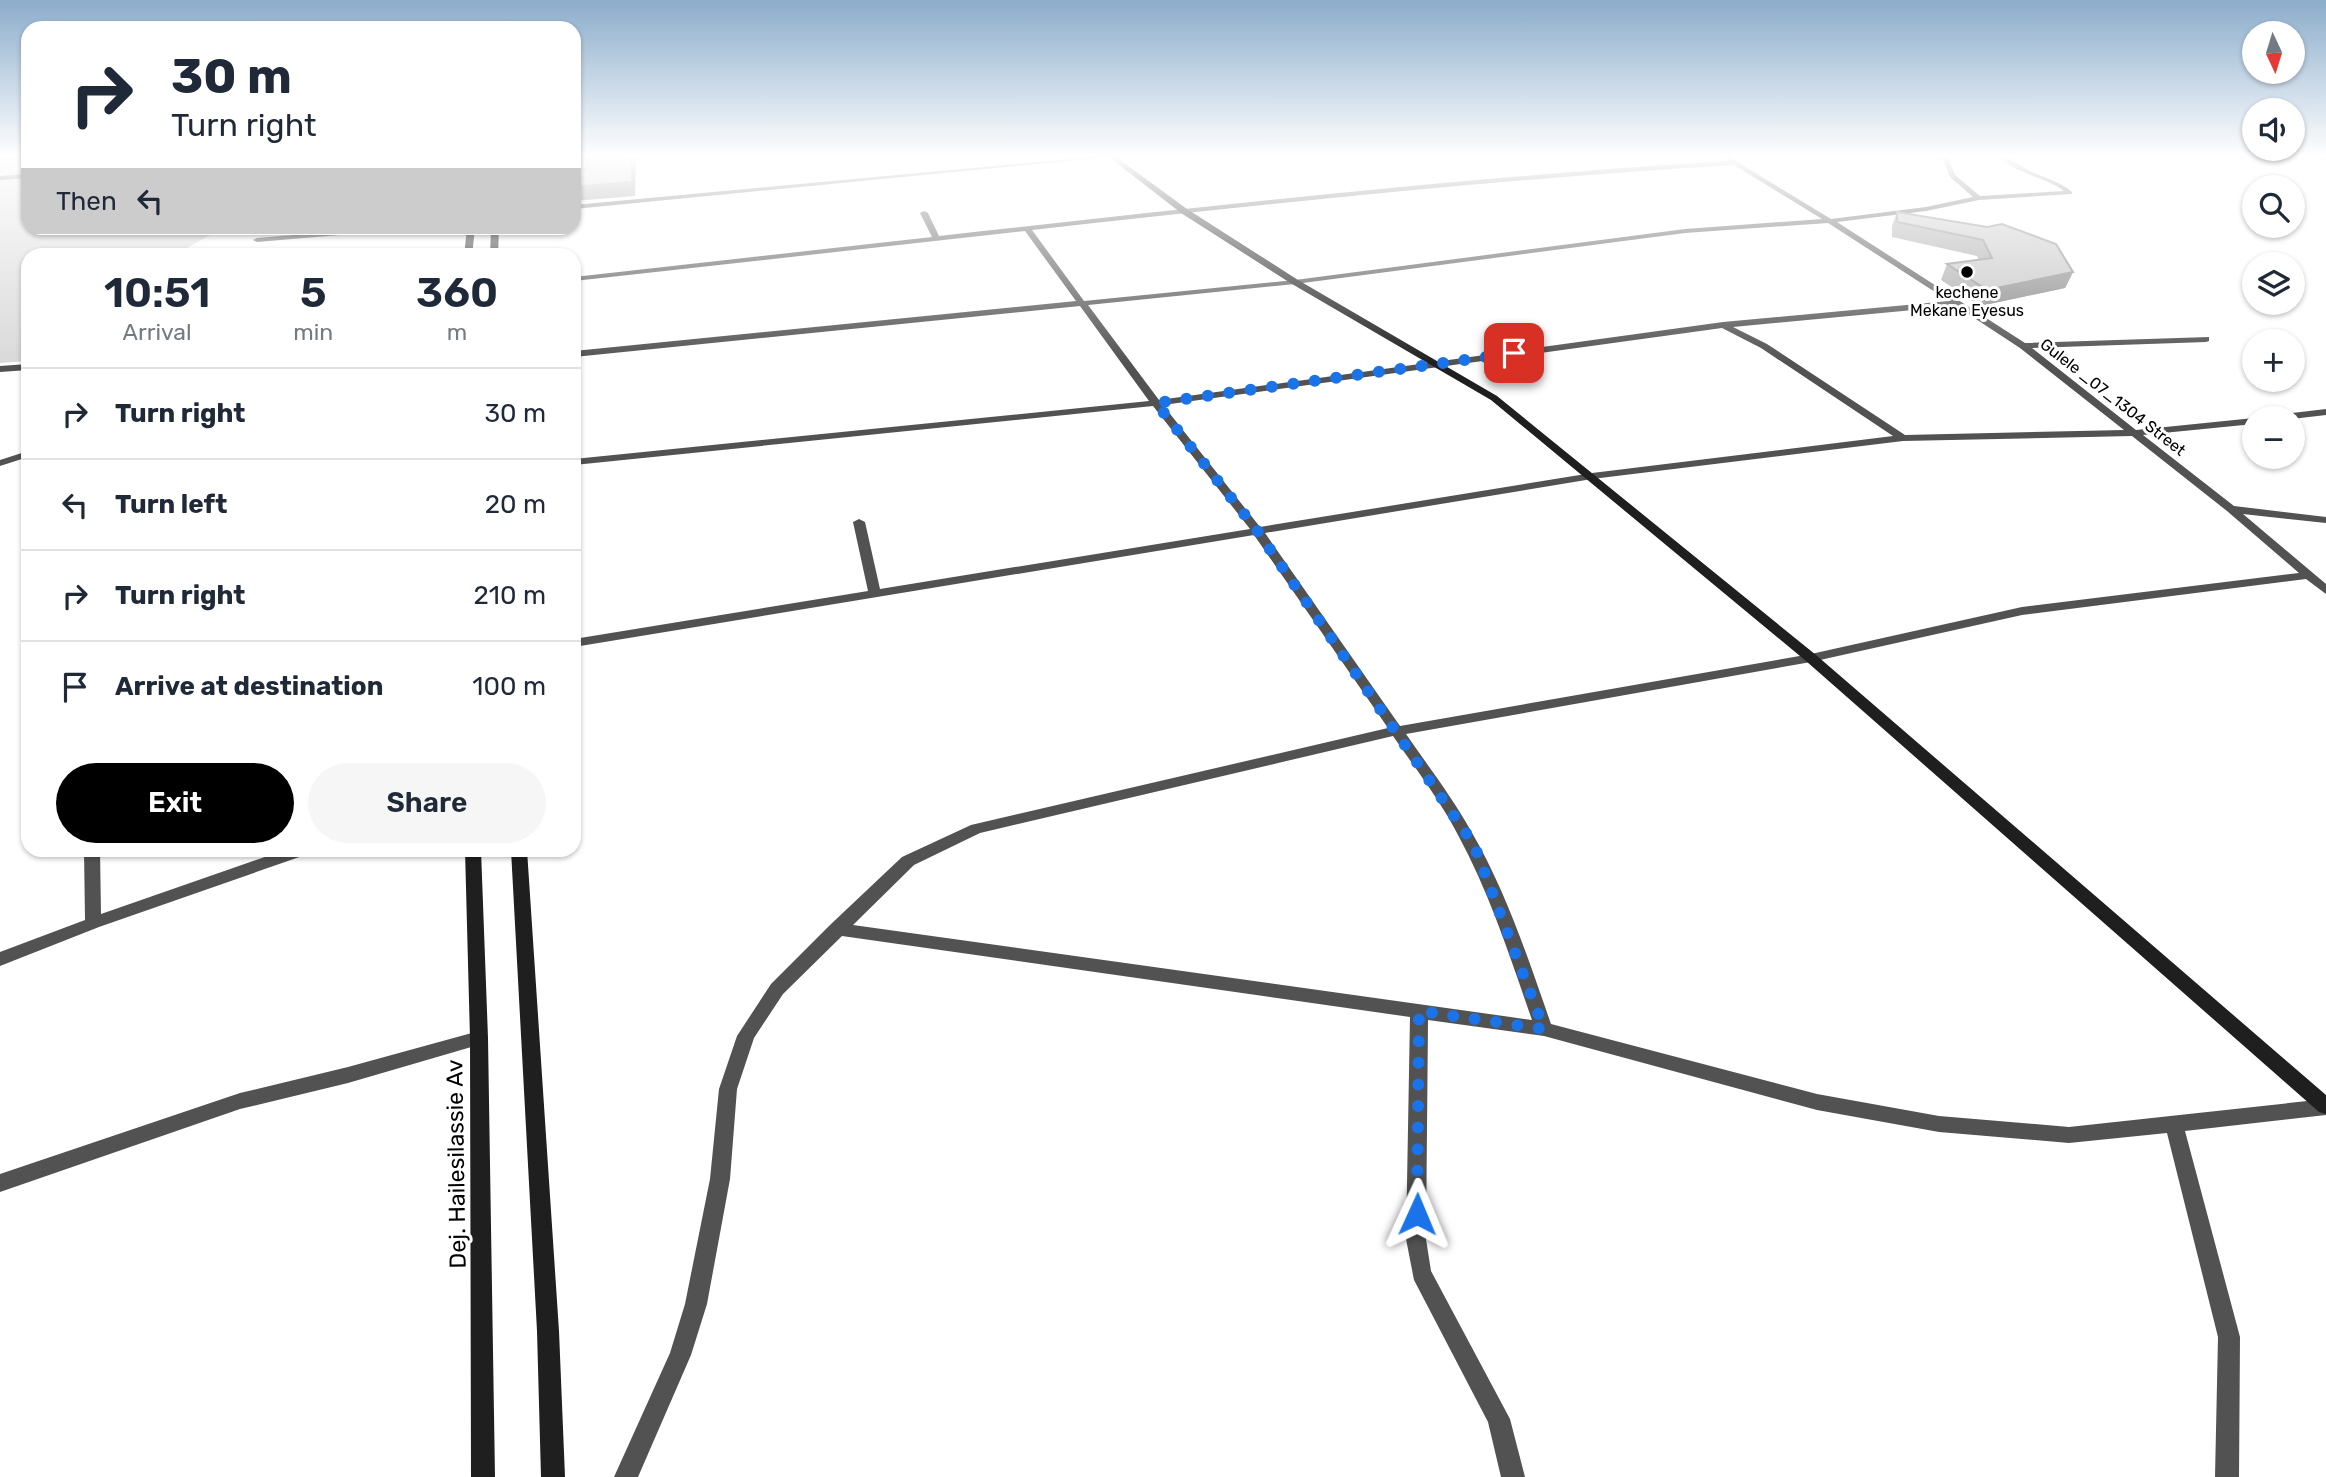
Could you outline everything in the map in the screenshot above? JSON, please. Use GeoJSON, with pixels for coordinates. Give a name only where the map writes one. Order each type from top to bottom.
{"type":"FeatureCollection","features":[{"type":"Feature","properties":{"kind":"main road"},"geometry":{"type":"LineString","coordinates":[[1207,226],[1295,282],[1494,398],[1811,659],[2326,1106]]}},
{"type":"Feature","properties":{"kind":"main road","name":"Dej. Hailesilassie Av"},"geometry":{"type":"LineString","coordinates":[[473,857],[479,1038],[483,1477]]}},
{"type":"Feature","properties":{"kind":"main road"},"geometry":{"type":"LineString","coordinates":[[519,857],[547,1318],[552,1477]]}},
{"type":"Feature","properties":{"kind":"street"},"geometry":{"type":"LineString","coordinates":[[930,226],[937,239]]}},
{"type":"Feature","properties":{"kind":"street"},"geometry":{"type":"LineString","coordinates":[[581,278],[1054,226]]}},
{"type":"Feature","properties":{"kind":"street"},"geometry":{"type":"LineString","coordinates":[[581,353],[1082,301],[1295,282],[1685,231],[1759,226]]}},
{"type":"Feature","properties":{"kind":"street","name":"Gulele _07_1304 Street"},"geometry":{"type":"LineString","coordinates":[[1838,226],[2023,346],[2231,509],[2326,590]]}},
{"type":"Feature","properties":{"kind":"street"},"geometry":{"type":"LineString","coordinates":[[1027,229],[1156,403],[1256,529],[1474,845],[1544,1029]]}},
{"type":"Feature","properties":{"kind":"street"},"geometry":{"type":"LineString","coordinates":[[257,240],[316,235]]}},
{"type":"Feature","properties":{"kind":"street"},"geometry":{"type":"LineString","coordinates":[[581,461],[1156,403],[1723,325],[1959,303]]}},
{"type":"Feature","properties":{"kind":"street"},"geometry":{"type":"LineString","coordinates":[[1723,325],[1764,346],[1903,438]]}},
{"type":"Feature","properties":{"kind":"street"},"geometry":{"type":"LineString","coordinates":[[2023,346],[2206,339]]}},
{"type":"Feature","properties":{"kind":"street"},"geometry":{"type":"LineString","coordinates":[[0,369],[21,368]]}},
{"type":"Feature","properties":{"kind":"street"},"geometry":{"type":"LineString","coordinates":[[2305,415],[2326,412]]}},
{"type":"Feature","properties":{"kind":"street"},"geometry":{"type":"LineString","coordinates":[[581,642],[1592,476],[1903,438],[2134,433],[2242,422]]}},
{"type":"Feature","properties":{"kind":"street"},"geometry":{"type":"LineString","coordinates":[[0,463],[21,457]]}},
{"type":"Feature","properties":{"kind":"street"},"geometry":{"type":"LineString","coordinates":[[15,459],[21,460]]}},
{"type":"Feature","properties":{"kind":"street"},"geometry":{"type":"LineString","coordinates":[[2231,509],[2326,520]]}},
{"type":"Feature","properties":{"kind":"street"},"geometry":{"type":"LineString","coordinates":[[859,522],[876,594]]}},
{"type":"Feature","properties":{"kind":"street"},"geometry":{"type":"LineString","coordinates":[[626,1477],[680,1355],[696,1304],[720,1179],[733,1070],[746,1036],[769,999],[836,929],[908,861],[976,829],[1395,732],[1811,659],[2022,611],[2309,575]]}},
{"type":"Feature","properties":{"kind":"street"},"geometry":{"type":"LineString","coordinates":[[92,857],[93,923]]}},
{"type":"Feature","properties":{"kind":"street"},"geometry":{"type":"LineString","coordinates":[[0,959],[93,923],[283,857]]}},
{"type":"Feature","properties":{"kind":"street"},"geometry":{"type":"LineString","coordinates":[[836,929],[1544,1029],[1817,1102],[1939,1124],[2069,1135],[2326,1106]]}},
{"type":"Feature","properties":{"kind":"street"},"geometry":{"type":"LineString","coordinates":[[1419,1011],[1416,1239],[1422,1273],[1499,1419],[1513,1477]]}},
{"type":"Feature","properties":{"kind":"street"},"geometry":{"type":"LineString","coordinates":[[0,1183],[240,1101],[348,1075],[479,1038]]}},
{"type":"Feature","properties":{"kind":"street"},"geometry":{"type":"LineString","coordinates":[[2174,1124],[2229,1336],[2227,1477]]}},
{"type":"Feature","properties":{"kind":"shaded area"},"geometry":{"type":"Polygon","coordinates":[[[0,226],[21,226],[21,235],[210,235],[187,248],[21,248],[21,362],[0,363],[0,226]]]}},
{"type":"Feature","properties":{"kind":"building"},"geometry":{"type":"Polygon","coordinates":[[[1916,226],[2007,226],[2056,244],[2073,272],[1987,290],[1947,264],[1992,258],[1983,240],[1916,226]]]}},
{"type":"Feature","properties":{"kind":"place","name":"kechene Mekane Eyesus"},"geometry":{"type":"Point","coordinates":[1967,272]}},
{"type":"Feature","properties":{"kind":"route"},"geometry":{"type":"LineString","coordinates":[[1417,1214],[1419,1011],[1544,1029],[1495,894],[1474,845],[1256,529],[1156,403],[1514,353]]}}]}
